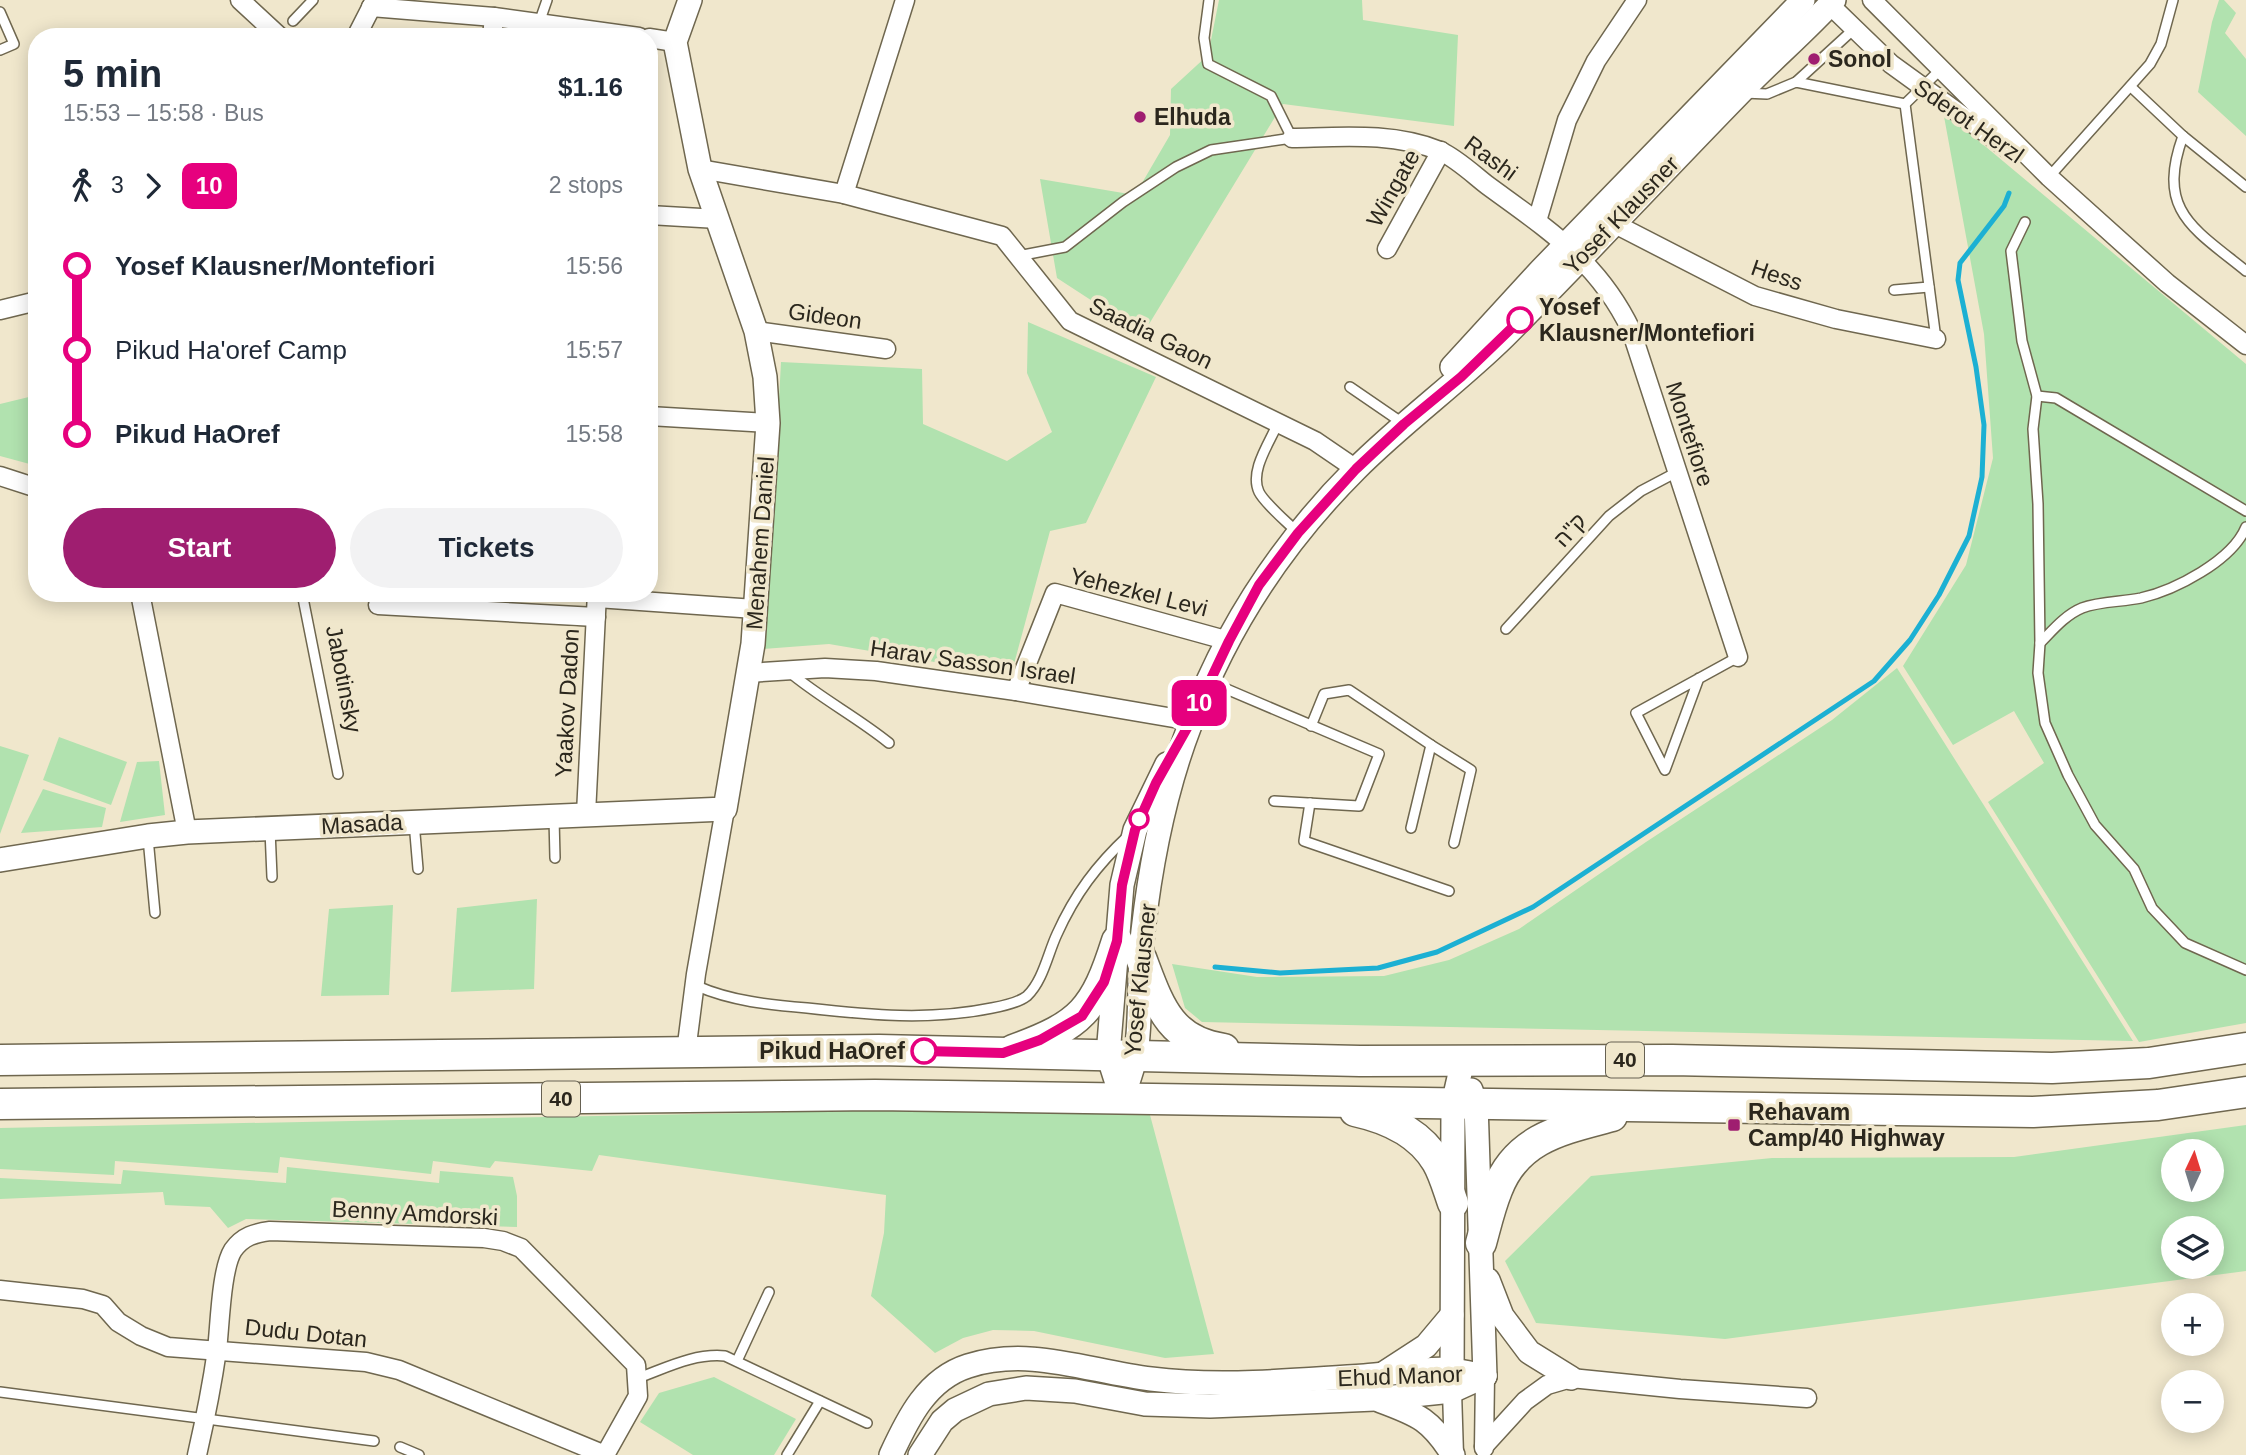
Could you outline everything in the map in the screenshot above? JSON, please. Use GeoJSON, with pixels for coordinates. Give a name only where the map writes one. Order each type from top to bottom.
{"type":"FeatureCollection","features":[{"type":"Feature","properties":{"kind":"highway"},"geometry":{"type":"LineString","coordinates":[[1003,1053],[1040,1040],[1082,1016],[1104,982],[1117,941]]}},
{"type":"Feature","properties":{"kind":"highway"},"geometry":{"type":"LineString","coordinates":[[1141,958],[1163,1012],[1172,1025],[1190,1039],[1216,1048],[1287,1059]]}},
{"type":"Feature","properties":{"kind":"highway","name":"40"},"geometry":{"type":"LineString","coordinates":[[0,1060],[879,1050],[1287,1059],[1672,1060],[2052,1068],[2149,1063],[2246,1048]]}},
{"type":"Feature","properties":{"kind":"highway","name":"40"},"geometry":{"type":"LineString","coordinates":[[0,1104],[875,1096],[2033,1112],[2158,1105],[2246,1092]]}},
{"type":"Feature","properties":{"kind":"highway"},"geometry":{"type":"LineString","coordinates":[[1321,1102],[1363,1112],[1412,1134],[1428,1148],[1438,1164],[1453,1203]]}},
{"type":"Feature","properties":{"kind":"highway"},"geometry":{"type":"LineString","coordinates":[[1481,1252],[1498,1187],[1513,1163],[1531,1143],[1558,1131],[1644,1107]]}},
{"type":"Feature","properties":{"kind":"main road"},"geometry":{"type":"LineString","coordinates":[[675,42],[691,0]]}},
{"type":"Feature","properties":{"kind":"main road","name":"Yosef Klausner"},"geometry":{"type":"LineString","coordinates":[[1122,1100],[1117,941],[1122,885],[1135,830],[1156,783],[1191,721],[1259,585],[1298,533],[1356,469],[1404,424],[1488,328],[1573,251],[1803,0]]}},
{"type":"Feature","properties":{"kind":"main road","name":"Yosef Klausner"},"geometry":{"type":"LineString","coordinates":[[1573,251],[1613,223],[1830,1]]}},
{"type":"Feature","properties":{"kind":"main road","name":"Menahem Daniel"},"geometry":{"type":"LineString","coordinates":[[675,42],[700,169],[756,331],[765,377],[768,423],[753,644],[726,809]]}},
{"type":"Feature","properties":{"kind":"main road","name":"Yosef Klausner"},"geometry":{"type":"LineString","coordinates":[[1122,1055],[1141,958],[1142,933],[1158,839],[1172,775],[1191,721]]}},
{"type":"Feature","properties":{"kind":"main road","name":"Masada"},"geometry":{"type":"LineString","coordinates":[[0,860],[187,832],[726,809]]}},
{"type":"Feature","properties":{"kind":"main road"},"geometry":{"type":"LineString","coordinates":[[1463,1060],[1464,1104],[1481,1252],[1486,1376]]}},
{"type":"Feature","properties":{"kind":"main road"},"geometry":{"type":"LineString","coordinates":[[1452,1380],[1453,1203],[1464,1104]]}},
{"type":"Feature","properties":{"kind":"main road"},"geometry":{"type":"LineString","coordinates":[[1481,1252],[1502,1316],[1514,1335],[1529,1352],[1571,1378]]}},
{"type":"Feature","properties":{"kind":"main road"},"geometry":{"type":"LineString","coordinates":[[1383,1374],[1426,1346],[1452,1315]]}},
{"type":"Feature","properties":{"kind":"main road","name":"Ehud Manor"},"geometry":{"type":"LineString","coordinates":[[891,1455],[917,1404],[931,1388],[966,1366],[993,1360],[1031,1357],[1150,1379],[1177,1381],[1250,1383],[1383,1374],[1452,1380]]}},
{"type":"Feature","properties":{"kind":"main road","name":"Ehud Manor"},"geometry":{"type":"LineString","coordinates":[[919,1455],[942,1421],[955,1410],[989,1394],[1026,1388],[1075,1391],[1145,1404],[1175,1406],[1375,1399],[1452,1380],[1486,1376]]}},
{"type":"Feature","properties":{"kind":"main road"},"geometry":{"type":"LineString","coordinates":[[1375,1399],[1412,1412],[1427,1421],[1454,1455]]}},
{"type":"Feature","properties":{"kind":"street"},"geometry":{"type":"LineString","coordinates":[[240,0],[270,28]]}},
{"type":"Feature","properties":{"kind":"street"},"geometry":{"type":"LineString","coordinates":[[844,194],[905,0]]}},
{"type":"Feature","properties":{"kind":"street"},"geometry":{"type":"LineString","coordinates":[[1537,221],[1567,120],[1596,61],[1637,0]]}},
{"type":"Feature","properties":{"kind":"street","name":"Sderot Herzl"},"geometry":{"type":"LineString","coordinates":[[1872,0],[2049,177],[2167,283],[2246,345]]}},
{"type":"Feature","properties":{"kind":"street","name":"Sderot Herzl"},"geometry":{"type":"LineString","coordinates":[[1830,1],[1854,29],[1922,88],[2049,177]]}},
{"type":"Feature","properties":{"kind":"street"},"geometry":{"type":"LineString","coordinates":[[360,28],[370,3],[575,28]]}},
{"type":"Feature","properties":{"kind":"street"},"geometry":{"type":"LineString","coordinates":[[493,28],[494,17]]}},
{"type":"Feature","properties":{"kind":"street"},"geometry":{"type":"LineString","coordinates":[[658,39],[675,42]]}},
{"type":"Feature","properties":{"kind":"street","name":"Rashi"},"geometry":{"type":"LineString","coordinates":[[1292,138],[1384,137],[1441,151],[1537,221],[1573,251]]}},
{"type":"Feature","properties":{"kind":"street","name":"Wingate"},"geometry":{"type":"LineString","coordinates":[[1387,249],[1441,151]]}},
{"type":"Feature","properties":{"kind":"street","name":"Saadia Gaon"},"geometry":{"type":"LineString","coordinates":[[700,169],[844,194],[1002,236],[1070,320],[1314,441],[1356,469]]}},
{"type":"Feature","properties":{"kind":"street"},"geometry":{"type":"LineString","coordinates":[[658,216],[718,219]]}},
{"type":"Feature","properties":{"kind":"street","name":"Hess"},"geometry":{"type":"LineString","coordinates":[[1613,223],[1755,296],[1836,319],[1936,339]]}},
{"type":"Feature","properties":{"kind":"street","name":"Montefiore"},"geometry":{"type":"LineString","coordinates":[[1573,251],[1603,281],[1618,303],[1631,330],[1738,657]]}},
{"type":"Feature","properties":{"kind":"street"},"geometry":{"type":"LineString","coordinates":[[0,310],[28,303]]}},
{"type":"Feature","properties":{"kind":"street","name":"Gideon"},"geometry":{"type":"LineString","coordinates":[[756,331],[886,349]]}},
{"type":"Feature","properties":{"kind":"street"},"geometry":{"type":"LineString","coordinates":[[658,417],[768,423]]}},
{"type":"Feature","properties":{"kind":"street"},"geometry":{"type":"LineString","coordinates":[[0,476],[28,485]]}},
{"type":"Feature","properties":{"kind":"street","name":"Yehezkel Levi"},"geometry":{"type":"LineString","coordinates":[[1016,691],[1055,593],[1229,641]]}},
{"type":"Feature","properties":{"kind":"street"},"geometry":{"type":"LineString","coordinates":[[658,601],[755,609]]}},
{"type":"Feature","properties":{"kind":"street"},"geometry":{"type":"LineString","coordinates":[[142,602],[187,832]]}},
{"type":"Feature","properties":{"kind":"street","name":"Yaakov Dadon"},"geometry":{"type":"LineString","coordinates":[[586,814],[597,602]]}},
{"type":"Feature","properties":{"kind":"street"},"geometry":{"type":"LineString","coordinates":[[379,605],[596,617]]}},
{"type":"Feature","properties":{"kind":"street","name":"Harav Sasson Israel"},"geometry":{"type":"LineString","coordinates":[[747,673],[825,668],[876,671],[1016,691],[1191,721]]}},
{"type":"Feature","properties":{"kind":"street","name":"Menahem Daniel"},"geometry":{"type":"LineString","coordinates":[[687,1052],[696,974],[726,809]]}},
{"type":"Feature","properties":{"kind":"street","name":"Benny Amdorski"},"geometry":{"type":"LineString","coordinates":[[217,1349],[227,1265],[232,1251],[252,1233],[270,1231],[484,1238],[521,1248],[636,1365],[638,1378]]}},
{"type":"Feature","properties":{"kind":"street","name":"Dudu Dotan"},"geometry":{"type":"LineString","coordinates":[[0,1290],[83,1299],[103,1305],[118,1322],[141,1336],[168,1347],[366,1362],[399,1370],[605,1455]]}},
{"type":"Feature","properties":{"kind":"street"},"geometry":{"type":"LineString","coordinates":[[197,1455],[217,1349]]}},
{"type":"Feature","properties":{"kind":"street"},"geometry":{"type":"LineString","coordinates":[[1484,1451],[1486,1376]]}},
{"type":"Feature","properties":{"kind":"street"},"geometry":{"type":"LineString","coordinates":[[605,1455],[638,1395],[638,1378]]}},
{"type":"Feature","properties":{"kind":"street"},"geometry":{"type":"LineString","coordinates":[[1484,1451],[1511,1414],[1525,1401],[1546,1385],[1571,1378],[1679,1390],[1807,1398]]}},
{"type":"Feature","properties":{"kind":"street"},"geometry":{"type":"LineString","coordinates":[[1452,1380],[1454,1455]]}},
{"type":"Feature","properties":{"kind":"lane"},"geometry":{"type":"LineString","coordinates":[[293,21],[313,0]]}},
{"type":"Feature","properties":{"kind":"lane"},"geometry":{"type":"LineString","coordinates":[[539,23],[547,0]]}},
{"type":"Feature","properties":{"kind":"lane"},"geometry":{"type":"LineString","coordinates":[[1018,256],[1065,247],[1107,214],[1166,174],[1211,150],[1292,138],[1271,96],[1208,64],[1204,38],[1209,0]]}},
{"type":"Feature","properties":{"kind":"lane"},"geometry":{"type":"LineString","coordinates":[[2049,177],[2150,64],[2157,52],[2173,0]]}},
{"type":"Feature","properties":{"kind":"lane"},"geometry":{"type":"LineString","coordinates":[[0,12],[14,44],[0,50]]}},
{"type":"Feature","properties":{"kind":"lane"},"geometry":{"type":"LineString","coordinates":[[1740,92],[1767,94],[1797,82],[1854,29]]}},
{"type":"Feature","properties":{"kind":"lane"},"geometry":{"type":"LineString","coordinates":[[1905,104],[1941,69]]}},
{"type":"Feature","properties":{"kind":"lane"},"geometry":{"type":"LineString","coordinates":[[1797,82],[1905,104]]}},
{"type":"Feature","properties":{"kind":"lane"},"geometry":{"type":"LineString","coordinates":[[2130,87],[2183,136],[2246,187]]}},
{"type":"Feature","properties":{"kind":"lane"},"geometry":{"type":"LineString","coordinates":[[1905,104],[1936,339]]}},
{"type":"Feature","properties":{"kind":"lane"},"geometry":{"type":"LineString","coordinates":[[2183,136],[2176,156],[2174,196],[2184,216],[2200,234],[2246,271]]}},
{"type":"Feature","properties":{"kind":"lane"},"geometry":{"type":"LineString","coordinates":[[2025,222],[2011,251],[2022,341],[2037,396],[2033,429],[2038,504],[2038,673],[2045,723],[2095,825],[2134,869],[2151,908],[2185,943],[2246,970]]}},
{"type":"Feature","properties":{"kind":"lane"},"geometry":{"type":"LineString","coordinates":[[1894,290],[1929,286]]}},
{"type":"Feature","properties":{"kind":"lane"},"geometry":{"type":"LineString","coordinates":[[1350,387],[1404,424]]}},
{"type":"Feature","properties":{"kind":"lane"},"geometry":{"type":"LineString","coordinates":[[2037,396],[2056,398],[2246,510]]}},
{"type":"Feature","properties":{"kind":"lane"},"geometry":{"type":"LineString","coordinates":[[1278,423],[1255,480],[1259,493],[1298,533]]}},
{"type":"Feature","properties":{"kind":"lane","name":"ק\"ה"},"geometry":{"type":"LineString","coordinates":[[1506,629],[1609,516],[1641,491],[1676,472]]}},
{"type":"Feature","properties":{"kind":"lane"},"geometry":{"type":"LineString","coordinates":[[2040,643],[2063,620],[2081,608],[2141,598],[2180,586],[2221,557],[2242,536],[2246,527]]}},
{"type":"Feature","properties":{"kind":"lane","name":"Jabotinsky"},"geometry":{"type":"LineString","coordinates":[[304,602],[338,774]]}},
{"type":"Feature","properties":{"kind":"lane"},"geometry":{"type":"LineString","coordinates":[[1699,678],[1665,770],[1636,713],[1699,678],[1738,657]]}},
{"type":"Feature","properties":{"kind":"lane"},"geometry":{"type":"LineString","coordinates":[[787,670],[812,691],[863,722],[889,743]]}},
{"type":"Feature","properties":{"kind":"lane"},"geometry":{"type":"LineString","coordinates":[[1209,682],[1379,754],[1359,806],[1275,801]]}},
{"type":"Feature","properties":{"kind":"lane"},"geometry":{"type":"LineString","coordinates":[[1311,726],[1324,694],[1349,690],[1471,770],[1454,843]]}},
{"type":"Feature","properties":{"kind":"lane"},"geometry":{"type":"LineString","coordinates":[[1411,828],[1431,745]]}},
{"type":"Feature","properties":{"kind":"lane"},"geometry":{"type":"LineString","coordinates":[[1310,803],[1304,841],[1449,891]]}},
{"type":"Feature","properties":{"kind":"lane"},"geometry":{"type":"LineString","coordinates":[[554,816],[555,858]]}},
{"type":"Feature","properties":{"kind":"lane"},"geometry":{"type":"LineString","coordinates":[[414,822],[418,869]]}},
{"type":"Feature","properties":{"kind":"lane"},"geometry":{"type":"LineString","coordinates":[[270,828],[272,877]]}},
{"type":"Feature","properties":{"kind":"lane"},"geometry":{"type":"LineString","coordinates":[[696,974],[698,986],[713,993],[769,1004],[849,1013],[914,1017],[969,1013],[1005,1005],[1026,996],[1039,979],[1073,901],[1099,864],[1135,830]]}},
{"type":"Feature","properties":{"kind":"lane"},"geometry":{"type":"LineString","coordinates":[[148,836],[155,912]]}},
{"type":"Feature","properties":{"kind":"lane"},"geometry":{"type":"LineString","coordinates":[[737,1361],[769,1292]]}},
{"type":"Feature","properties":{"kind":"lane"},"geometry":{"type":"LineString","coordinates":[[638,1378],[689,1359],[725,1356],[867,1423]]}},
{"type":"Feature","properties":{"kind":"lane"},"geometry":{"type":"LineString","coordinates":[[0,1392],[374,1441]]}},
{"type":"Feature","properties":{"kind":"lane"},"geometry":{"type":"LineString","coordinates":[[787,1455],[820,1401]]}},
{"type":"Feature","properties":{"kind":"lane"},"geometry":{"type":"LineString","coordinates":[[400,1447],[419,1455]]}},
{"type":"Feature","properties":{"kind":"green space"},"geometry":{"type":"Polygon","coordinates":[[[1219,0],[1362,0],[1363,20],[1458,35],[1454,126],[1283,104],[1143,334],[1057,278],[1040,179],[1135,195],[1170,135],[1171,89],[1208,55],[1219,0]]]}},
{"type":"Feature","properties":{"kind":"green space"},"geometry":{"type":"Polygon","coordinates":[[[2219,0],[2224,0],[2236,13],[2225,33],[2246,59],[2246,136],[2198,92],[2219,0]]]}},
{"type":"Feature","properties":{"kind":"green space"},"geometry":{"type":"Polygon","coordinates":[[[1943,111],[2246,364],[2246,1023],[2139,1042],[1988,802],[2044,763],[2014,711],[1953,745],[1903,666],[1966,565],[1993,458],[1984,334],[1943,111]]]}},
{"type":"Feature","properties":{"kind":"green space"},"geometry":{"type":"Polygon","coordinates":[[[1028,322],[1156,377],[1086,523],[1050,531],[1011,675],[829,644],[763,649],[768,607],[781,362],[922,369],[923,424],[1007,461],[1052,432],[1027,373],[1028,322]]]}},
{"type":"Feature","properties":{"kind":"green space"},"geometry":{"type":"Polygon","coordinates":[[[28,397],[28,464],[0,456],[0,404],[28,397]]]}},
{"type":"Feature","properties":{"kind":"green space"},"geometry":{"type":"Polygon","coordinates":[[[1897,668],[2133,1041],[1202,1022],[1185,1008],[1172,964],[1257,977],[1384,976],[1449,960],[1519,929],[1832,720],[1897,668]]]}},
{"type":"Feature","properties":{"kind":"green space"},"geometry":{"type":"Polygon","coordinates":[[[59,737],[127,762],[111,805],[43,780],[59,737]]]}},
{"type":"Feature","properties":{"kind":"green space"},"geometry":{"type":"Polygon","coordinates":[[[0,746],[29,755],[0,834],[0,746]]]}},
{"type":"Feature","properties":{"kind":"green space"},"geometry":{"type":"Polygon","coordinates":[[[159,761],[165,815],[120,822],[137,762],[159,761]]]}},
{"type":"Feature","properties":{"kind":"green space"},"geometry":{"type":"Polygon","coordinates":[[[43,789],[106,808],[102,827],[21,833],[43,789]]]}},
{"type":"Feature","properties":{"kind":"green space"},"geometry":{"type":"Polygon","coordinates":[[[537,899],[534,989],[451,992],[457,908],[537,899]]]}},
{"type":"Feature","properties":{"kind":"green space"},"geometry":{"type":"Polygon","coordinates":[[[393,905],[389,995],[321,996],[329,909],[393,905]]]}},
{"type":"Feature","properties":{"kind":"green space"},"geometry":{"type":"Polygon","coordinates":[[[898,1110],[1150,1115],[1214,1354],[1165,1358],[1034,1331],[993,1330],[963,1338],[935,1353],[871,1296],[884,1233],[886,1195],[599,1155],[592,1171],[495,1161],[490,1168],[433,1161],[431,1174],[280,1157],[278,1173],[115,1161],[114,1175],[0,1169],[0,1128],[898,1110]]]}},
{"type":"Feature","properties":{"kind":"green space"},"geometry":{"type":"Polygon","coordinates":[[[2246,1125],[2246,1271],[2224,1274],[2224,1216],[2161,1216],[2161,1279],[2185,1279],[1725,1339],[1536,1323],[1505,1261],[1591,1176],[1772,1158],[2014,1157],[2246,1125]]]}},
{"type":"Feature","properties":{"kind":"green space"},"geometry":{"type":"Polygon","coordinates":[[[287,1167],[439,1183],[440,1171],[513,1177],[517,1196],[517,1227],[246,1219],[228,1228],[210,1207],[165,1205],[163,1192],[0,1199],[0,1178],[121,1184],[123,1170],[286,1183],[287,1167]]]}},
{"type":"Feature","properties":{"kind":"green space"},"geometry":{"type":"Polygon","coordinates":[[[714,1377],[796,1419],[774,1455],[693,1455],[640,1422],[659,1393],[714,1377]]]}},
{"type":"Feature","properties":{"kind":"waterway"},"geometry":{"type":"LineString","coordinates":[[1215,967],[1280,973],[1378,968],[1437,952],[1533,907],[1874,681],[1910,640],[1939,595],[1969,536],[1982,477],[1984,425],[1976,367],[1958,280],[1960,263],[2004,206],[2009,193]]}},
{"type":"Feature","properties":{"kind":"bus line","name":"10"},"geometry":{"type":"LineString","coordinates":[[924,1051],[1003,1053],[1040,1040],[1082,1016],[1104,982],[1117,941],[1122,885],[1135,830],[1156,783],[1191,721],[1259,585],[1298,533],[1356,469],[1404,424],[1461,377],[1520,320]]}},
{"type":"Feature","properties":{"kind":"place","name":"Sonol"},"geometry":{"type":"Point","coordinates":[1814,59]}},
{"type":"Feature","properties":{"kind":"place","name":"Elhuda"},"geometry":{"type":"Point","coordinates":[1140,117]}},
{"type":"Feature","properties":{"kind":"place","name":"Yosef Klausner/Montefiori"},"geometry":{"type":"Point","coordinates":[1520,320]}},
{"type":"Feature","properties":{"kind":"place","name":"Pikud HaOref"},"geometry":{"type":"Point","coordinates":[924,1051]}},
{"type":"Feature","properties":{"kind":"place","name":"Rehavam Camp/40 Highway"},"geometry":{"type":"Point","coordinates":[1734,1125]}}]}
